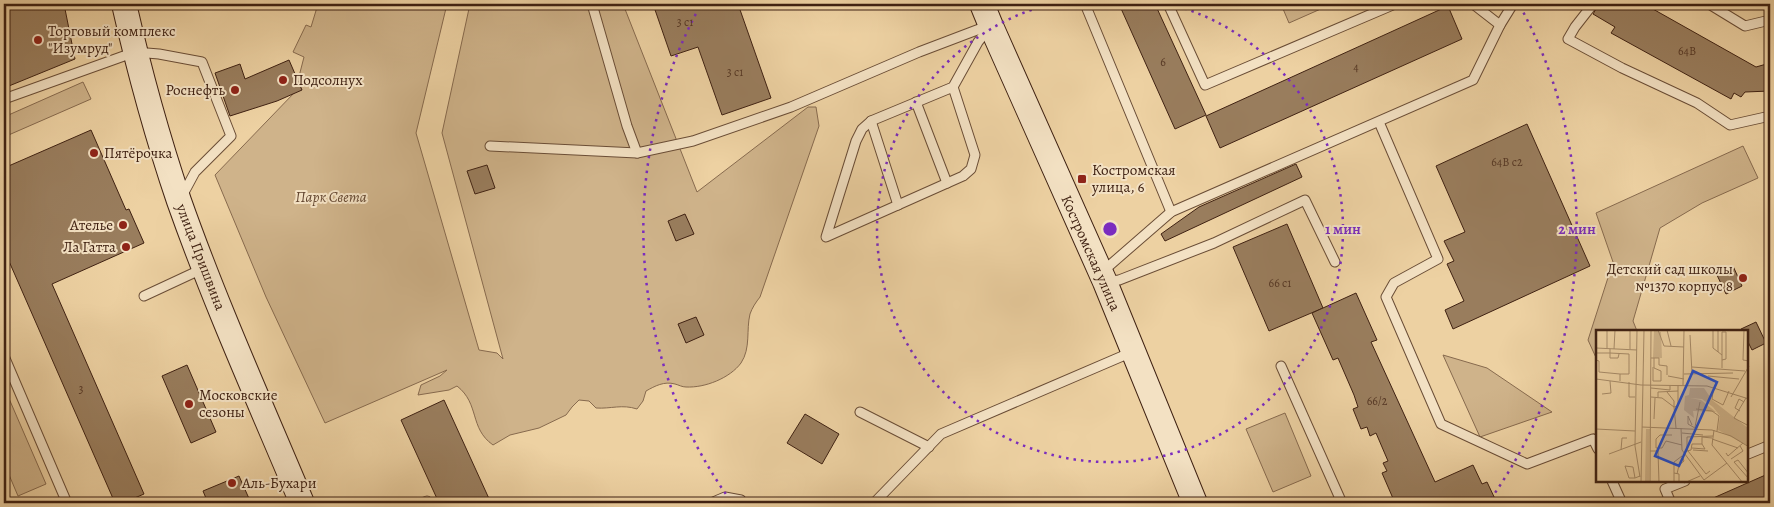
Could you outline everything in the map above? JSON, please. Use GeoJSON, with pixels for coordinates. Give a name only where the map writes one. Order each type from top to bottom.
{"type":"FeatureCollection","features":[{"type":"Feature","properties":{"kind":"street","name":"улица Пришвина"},"geometry":{"type":"LineString","coordinates":[[124,4],[156,130],[179,201],[302,503]]}},
{"type":"Feature","properties":{"kind":"street","name":"Костромская улица"},"geometry":{"type":"LineString","coordinates":[[988,18],[1103,277],[1195,503]]}},
{"type":"Feature","properties":{"kind":"lane"},"geometry":{"type":"LineString","coordinates":[[592,4],[627,126],[637,153]]}},
{"type":"Feature","properties":{"kind":"lane"},"geometry":{"type":"LineString","coordinates":[[1085,4],[1171,212]]}},
{"type":"Feature","properties":{"kind":"lane"},"geometry":{"type":"LineString","coordinates":[[1168,4],[1205,85],[1395,4]]}},
{"type":"Feature","properties":{"kind":"lane"},"geometry":{"type":"LineString","coordinates":[[1473,4],[1500,25]]}},
{"type":"Feature","properties":{"kind":"lane"},"geometry":{"type":"LineString","coordinates":[[1103,277],[1171,212],[1473,80],[1512,4]]}},
{"type":"Feature","properties":{"kind":"lane"},"geometry":{"type":"LineString","coordinates":[[1593,4],[1575,27],[1568,40],[1697,103],[1730,125],[1770,116]]}},
{"type":"Feature","properties":{"kind":"lane"},"geometry":{"type":"LineString","coordinates":[[1709,4],[1746,26],[1770,20]]}},
{"type":"Feature","properties":{"kind":"lane"},"geometry":{"type":"LineString","coordinates":[[490,146],[637,153],[692,141],[791,107],[919,52],[988,18]]}},
{"type":"Feature","properties":{"kind":"lane"},"geometry":{"type":"LineString","coordinates":[[953,87],[975,155],[971,169],[963,176],[947,184],[826,237],[856,141],[862,130],[871,121],[953,87],[978,42],[988,18]]}},
{"type":"Feature","properties":{"kind":"lane"},"geometry":{"type":"LineString","coordinates":[[4,99],[135,52],[159,54],[202,62],[231,136],[195,172],[179,201]]}},
{"type":"Feature","properties":{"kind":"lane"},"geometry":{"type":"LineString","coordinates":[[916,102],[947,184]]}},
{"type":"Feature","properties":{"kind":"lane"},"geometry":{"type":"LineString","coordinates":[[871,121],[898,205]]}},
{"type":"Feature","properties":{"kind":"lane"},"geometry":{"type":"LineString","coordinates":[[1379,122],[1438,259],[1394,283],[1386,297],[1441,424],[1527,464],[1593,439],[1596,445]]}},
{"type":"Feature","properties":{"kind":"lane"},"geometry":{"type":"LineString","coordinates":[[1103,277],[1119,280],[1214,243],[1305,200],[1335,262]]}},
{"type":"Feature","properties":{"kind":"lane"},"geometry":{"type":"LineString","coordinates":[[144,296],[205,268]]}},
{"type":"Feature","properties":{"kind":"lane"},"geometry":{"type":"LineString","coordinates":[[874,503],[941,434],[1133,351]]}},
{"type":"Feature","properties":{"kind":"lane"},"geometry":{"type":"LineString","coordinates":[[4,356],[66,501],[56,503]]}},
{"type":"Feature","properties":{"kind":"lane"},"geometry":{"type":"LineString","coordinates":[[1281,366],[1342,503]]}},
{"type":"Feature","properties":{"kind":"lane"},"geometry":{"type":"LineString","coordinates":[[860,412],[929,446]]}},
{"type":"Feature","properties":{"kind":"lane"},"geometry":{"type":"LineString","coordinates":[[1749,454],[1770,445]]}},
{"type":"Feature","properties":{"kind":"lane"},"geometry":{"type":"LineString","coordinates":[[1612,482],[1622,503]]}},
{"type":"Feature","properties":{"kind":"lane"},"geometry":{"type":"LineString","coordinates":[[1671,503],[1665,489],[1682,482]]}},
{"type":"Feature","properties":{"kind":"lane"},"geometry":{"type":"LineString","coordinates":[[711,503],[725,497],[740,500],[743,503]]}},
{"type":"Feature","properties":{"kind":"green space","name":"Парк Света"},"geometry":{"type":"Polygon","coordinates":[[[318,4],[447,4],[416,133],[479,350],[497,353],[503,359],[442,133],[470,4],[623,4],[697,192],[808,107],[816,107],[819,126],[760,297],[750,314],[746,351],[741,363],[724,377],[709,384],[685,387],[671,383],[656,386],[646,391],[643,401],[637,409],[621,407],[596,408],[589,401],[579,400],[566,415],[539,428],[510,435],[493,445],[480,431],[469,400],[457,386],[449,390],[418,395],[421,385],[440,376],[447,370],[325,423],[266,297],[215,175],[295,92],[304,57],[293,52],[306,25],[311,27],[318,4]]]}},
{"type":"Feature","properties":{"kind":"green space"},"geometry":{"type":"Polygon","coordinates":[[[1281,4],[1332,4],[1289,23],[1281,4]]]}},
{"type":"Feature","properties":{"kind":"green space"},"geometry":{"type":"Polygon","coordinates":[[[83,82],[91,99],[4,137],[4,117],[83,82]]]}},
{"type":"Feature","properties":{"kind":"green space"},"geometry":{"type":"Polygon","coordinates":[[[1743,146],[1758,178],[1702,203],[1660,228],[1633,321],[1637,330],[1596,330],[1596,358],[1588,340],[1613,262],[1596,213],[1743,146]]]}},
{"type":"Feature","properties":{"kind":"green space"},"geometry":{"type":"Polygon","coordinates":[[[1443,355],[1487,368],[1552,412],[1480,437],[1443,355]]]}},
{"type":"Feature","properties":{"kind":"green space"},"geometry":{"type":"Polygon","coordinates":[[[4,387],[46,484],[18,496],[4,463],[4,387]]]}},
{"type":"Feature","properties":{"kind":"green space"},"geometry":{"type":"Polygon","coordinates":[[[1285,413],[1311,476],[1273,492],[1246,429],[1285,413]]]}},
{"type":"Feature","properties":{"kind":"building","name":"Торговый комплекс \"Изумруд\""},"geometry":{"type":"Polygon","coordinates":[[[4,4],[64,4],[75,59],[4,88],[4,4]]]}},
{"type":"Feature","properties":{"kind":"building"},"geometry":{"type":"Polygon","coordinates":[[[653,4],[738,4],[771,98],[722,115],[698,47],[671,56],[653,4]]]}},
{"type":"Feature","properties":{"kind":"building"},"geometry":{"type":"Polygon","coordinates":[[[1119,4],[1155,4],[1206,115],[1175,129],[1119,4]]]}},
{"type":"Feature","properties":{"kind":"building"},"geometry":{"type":"Polygon","coordinates":[[[1599,4],[1644,4],[1756,67],[1770,63],[1770,91],[1745,92],[1741,97],[1734,93],[1731,99],[1611,33],[1615,27],[1593,14],[1599,4]]]}},
{"type":"Feature","properties":{"kind":"building"},"geometry":{"type":"Polygon","coordinates":[[[1448,6],[1462,39],[1220,148],[1206,116],[1448,6]]]}},
{"type":"Feature","properties":{"kind":"building"},"geometry":{"type":"Polygon","coordinates":[[[289,60],[302,90],[277,101],[230,116],[215,73],[240,64],[245,79],[289,60]]]}},
{"type":"Feature","properties":{"kind":"building"},"geometry":{"type":"Polygon","coordinates":[[[1527,124],[1590,266],[1453,329],[1445,310],[1464,301],[1447,264],[1454,261],[1444,241],[1465,232],[1436,166],[1527,124]]]}},
{"type":"Feature","properties":{"kind":"building"},"geometry":{"type":"Polygon","coordinates":[[[91,130],[126,210],[129,209],[144,243],[52,284],[144,494],[123,503],[115,503],[8,259],[4,261],[4,168],[91,130]]]}},
{"type":"Feature","properties":{"kind":"building"},"geometry":{"type":"Polygon","coordinates":[[[1296,164],[1302,177],[1165,241],[1161,234],[1199,207],[1296,164]]]}},
{"type":"Feature","properties":{"kind":"building"},"geometry":{"type":"Polygon","coordinates":[[[487,165],[495,188],[475,194],[467,171],[487,165]]]}},
{"type":"Feature","properties":{"kind":"building"},"geometry":{"type":"Polygon","coordinates":[[[685,214],[694,234],[676,241],[668,221],[685,214]]]}},
{"type":"Feature","properties":{"kind":"building"},"geometry":{"type":"Polygon","coordinates":[[[1287,224],[1323,308],[1269,331],[1233,247],[1287,224]]]}},
{"type":"Feature","properties":{"kind":"building"},"geometry":{"type":"Polygon","coordinates":[[[1733,266],[1742,286],[1726,294],[1716,273],[1733,266]]]}},
{"type":"Feature","properties":{"kind":"building"},"geometry":{"type":"Polygon","coordinates":[[[1356,293],[1377,340],[1371,342],[1435,482],[1473,465],[1482,484],[1487,482],[1497,503],[1395,503],[1382,473],[1387,471],[1383,463],[1388,461],[1376,433],[1370,436],[1367,427],[1361,429],[1353,409],[1358,407],[1354,395],[1338,358],[1333,360],[1312,313],[1356,293]]]}},
{"type":"Feature","properties":{"kind":"building"},"geometry":{"type":"Polygon","coordinates":[[[696,317],[704,335],[686,343],[678,324],[696,317]]]}},
{"type":"Feature","properties":{"kind":"building"},"geometry":{"type":"Polygon","coordinates":[[[1756,322],[1766,343],[1752,350],[1749,344],[1749,330],[1741,329],[1756,322]]]}},
{"type":"Feature","properties":{"kind":"building","name":"Московские сезоны"},"geometry":{"type":"Polygon","coordinates":[[[187,365],[216,432],[191,443],[162,376],[187,365]]]}},
{"type":"Feature","properties":{"kind":"building"},"geometry":{"type":"Polygon","coordinates":[[[444,400],[491,503],[439,503],[401,420],[444,400]]]}},
{"type":"Feature","properties":{"kind":"building"},"geometry":{"type":"Polygon","coordinates":[[[805,414],[839,434],[822,464],[787,443],[805,414]]]}},
{"type":"Feature","properties":{"kind":"building"},"geometry":{"type":"Polygon","coordinates":[[[1770,473],[1770,503],[1702,503],[1770,473]]]}},
{"type":"Feature","properties":{"kind":"building","name":"Аль-Бухари"},"geometry":{"type":"Polygon","coordinates":[[[239,476],[251,503],[208,503],[203,491],[239,476]]]}},
{"type":"Feature","properties":{"kind":"place","name":"Торговый комплекс \"Изумруд\""},"geometry":{"type":"Point","coordinates":[38,40]}},
{"type":"Feature","properties":{"kind":"place","name":"Подсолнух"},"geometry":{"type":"Point","coordinates":[283,80]}},
{"type":"Feature","properties":{"kind":"place","name":"Роснефть"},"geometry":{"type":"Point","coordinates":[235,90]}},
{"type":"Feature","properties":{"kind":"place","name":"Пятёрочка"},"geometry":{"type":"Point","coordinates":[94,153]}},
{"type":"Feature","properties":{"kind":"place","name":"Костромская улица, 6"},"geometry":{"type":"Point","coordinates":[1082,179]}},
{"type":"Feature","properties":{"kind":"place","name":"Ателье"},"geometry":{"type":"Point","coordinates":[123,225]}},
{"type":"Feature","properties":{"kind":"place","name":"Ла Гатта"},"geometry":{"type":"Point","coordinates":[126,247]}},
{"type":"Feature","properties":{"kind":"place","name":"Детский сад школы №1370 корпус 8"},"geometry":{"type":"Point","coordinates":[1743,278]}},
{"type":"Feature","properties":{"kind":"place","name":"Московские сезоны"},"geometry":{"type":"Point","coordinates":[189,404]}},
{"type":"Feature","properties":{"kind":"place","name":"Аль-Бухари"},"geometry":{"type":"Point","coordinates":[232,483]}}]}
